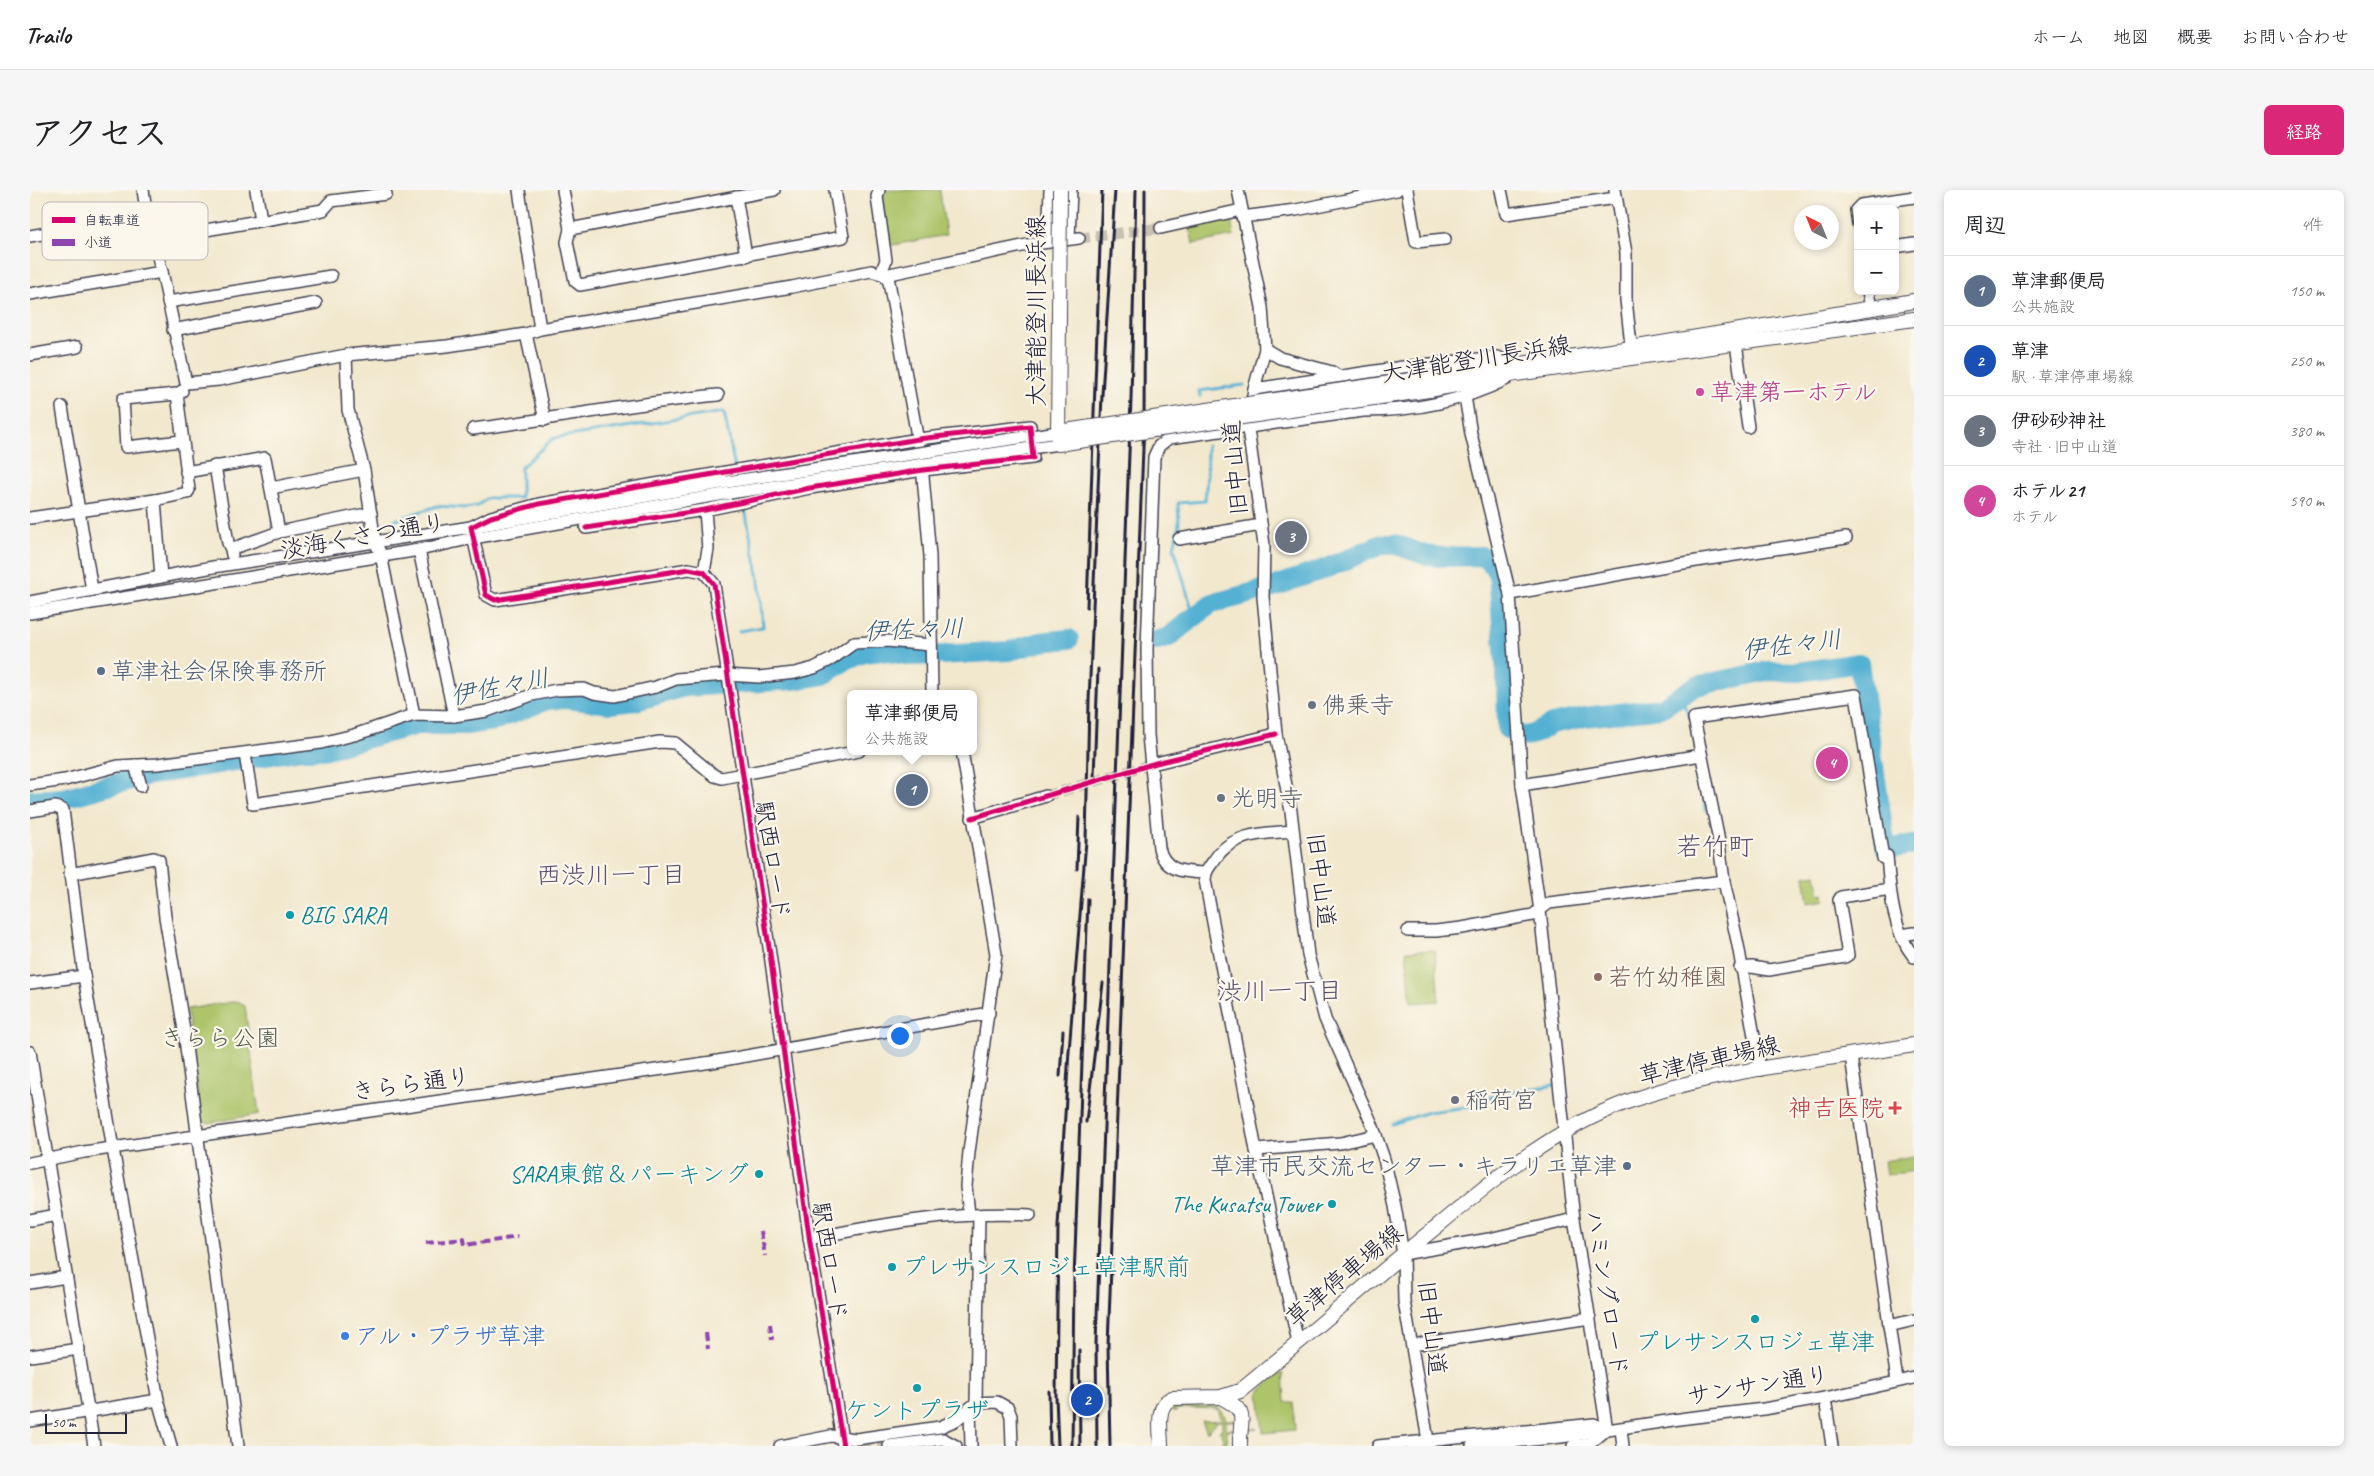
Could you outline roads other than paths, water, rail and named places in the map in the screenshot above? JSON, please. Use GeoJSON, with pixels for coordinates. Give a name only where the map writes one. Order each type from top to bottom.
{"type":"FeatureCollection","features":[{"type":"Feature","properties":{"kind":"main road","name":"大津能登川長浜線"},"geometry":{"type":"LineString","coordinates":[[1060,190],[1058,438],[1427,384],[1516,369],[1632,354],[1736,344],[1914,319]]}},
{"type":"Feature","properties":{"kind":"main road","name":"大津能登川長浜線"},"geometry":{"type":"LineString","coordinates":[[1632,354],[1914,301]]}},
{"type":"Feature","properties":{"kind":"main road","name":"草津停車場線"},"geometry":{"type":"LineString","coordinates":[[1161,1446],[1161,1410],[1167,1401],[1172,1398],[1221,1397],[1240,1390],[1505,1170],[1563,1131],[1625,1103],[1668,1088],[1760,1070],[1914,1045]]}},
{"type":"Feature","properties":{"kind":"main road"},"geometry":{"type":"LineString","coordinates":[[1221,1397],[1240,1409],[1242,1432],[1240,1446]]}},
{"type":"Feature","properties":{"kind":"street"},"geometry":{"type":"LineString","coordinates":[[256,190],[261,220]]}},
{"type":"Feature","properties":{"kind":"street"},"geometry":{"type":"LineString","coordinates":[[518,190],[540,329]]}},
{"type":"Feature","properties":{"kind":"street"},"geometry":{"type":"LineString","coordinates":[[563,190],[570,230],[567,242],[575,281],[580,285],[843,237],[835,190]]}},
{"type":"Feature","properties":{"kind":"street"},"geometry":{"type":"LineString","coordinates":[[570,230],[707,196],[736,197],[774,190]]}},
{"type":"Feature","properties":{"kind":"street"},"geometry":{"type":"LineString","coordinates":[[879,190],[878,197],[886,260],[883,274],[889,282],[902,343],[923,470],[930,556],[932,690]]}},
{"type":"Feature","properties":{"kind":"street"},"geometry":{"type":"LineString","coordinates":[[1050,190],[1049,217],[1052,241]]}},
{"type":"Feature","properties":{"kind":"street"},"geometry":{"type":"LineString","coordinates":[[186,383],[219,380],[346,355],[447,346],[526,334],[540,329],[871,271],[883,274],[1074,238],[1071,190]]}},
{"type":"Feature","properties":{"kind":"street","name":"旧中山道"},"geometry":{"type":"LineString","coordinates":[[1238,190],[1241,214],[1262,307],[1265,349],[1254,389],[1248,429],[1264,545],[1263,598],[1276,734],[1293,831],[1308,955],[1325,1019],[1376,1135],[1395,1206],[1403,1254],[1404,1301],[1428,1443]]}},
{"type":"Feature","properties":{"kind":"street"},"geometry":{"type":"LineString","coordinates":[[1161,228],[1241,214],[1296,210],[1397,190]]}},
{"type":"Feature","properties":{"kind":"street"},"geometry":{"type":"LineString","coordinates":[[1407,190],[1416,242],[1445,238]]}},
{"type":"Feature","properties":{"kind":"street"},"geometry":{"type":"LineString","coordinates":[[1501,190],[1506,214],[1616,194],[1626,253],[1626,300],[1632,354]]}},
{"type":"Feature","properties":{"kind":"street"},"geometry":{"type":"LineString","coordinates":[[208,229],[323,210],[331,201],[386,194]]}},
{"type":"Feature","properties":{"kind":"street"},"geometry":{"type":"LineString","coordinates":[[1861,205],[1914,196]]}},
{"type":"Feature","properties":{"kind":"street"},"geometry":{"type":"LineString","coordinates":[[736,197],[746,256]]}},
{"type":"Feature","properties":{"kind":"street"},"geometry":{"type":"LineString","coordinates":[[1899,247],[1914,244]]}},
{"type":"Feature","properties":{"kind":"street"},"geometry":{"type":"LineString","coordinates":[[159,260],[186,383],[185,387],[176,394],[123,399],[126,447],[182,441]]}},
{"type":"Feature","properties":{"kind":"street"},"geometry":{"type":"LineString","coordinates":[[30,294],[162,272]]}},
{"type":"Feature","properties":{"kind":"street"},"geometry":{"type":"LineString","coordinates":[[168,302],[331,276]]}},
{"type":"Feature","properties":{"kind":"street"},"geometry":{"type":"LineString","coordinates":[[1869,295],[1871,308]]}},
{"type":"Feature","properties":{"kind":"street"},"geometry":{"type":"LineString","coordinates":[[174,330],[316,303]]}},
{"type":"Feature","properties":{"kind":"street"},"geometry":{"type":"LineString","coordinates":[[526,334],[545,420]]}},
{"type":"Feature","properties":{"kind":"street"},"geometry":{"type":"LineString","coordinates":[[1736,344],[1748,427]]}},
{"type":"Feature","properties":{"kind":"street"},"geometry":{"type":"LineString","coordinates":[[30,355],[77,347]]}},
{"type":"Feature","properties":{"kind":"street"},"geometry":{"type":"LineString","coordinates":[[1265,349],[1280,358],[1332,372],[1339,377]]}},
{"type":"Feature","properties":{"kind":"street"},"geometry":{"type":"LineString","coordinates":[[346,355],[348,410],[364,470],[376,541],[381,555],[414,715]]}},
{"type":"Feature","properties":{"kind":"street"},"geometry":{"type":"LineString","coordinates":[[1205,873],[1184,872],[1170,868],[1161,858],[1159,848],[1147,712],[1147,649],[1154,457],[1159,446],[1169,438],[1248,429],[1354,412],[1386,411],[1457,399],[1486,389],[1516,369],[1496,357],[1402,367],[1254,389]]}},
{"type":"Feature","properties":{"kind":"street"},"geometry":{"type":"LineString","coordinates":[[30,518],[155,500],[187,493],[176,394]]}},
{"type":"Feature","properties":{"kind":"street"},"geometry":{"type":"LineString","coordinates":[[473,429],[545,420],[654,401],[718,394]]}},
{"type":"Feature","properties":{"kind":"street","name":"ハミングロード"},"geometry":{"type":"LineString","coordinates":[[1465,396],[1471,434],[1510,594],[1522,785],[1540,911],[1574,1219],[1607,1430]]}},
{"type":"Feature","properties":{"kind":"street"},"geometry":{"type":"LineString","coordinates":[[62,407],[92,590]]}},
{"type":"Feature","properties":{"kind":"street"},"geometry":{"type":"LineString","coordinates":[[586,528],[705,510],[810,488],[923,470],[1033,458],[1030,426],[918,439],[539,504],[491,517],[472,532],[486,595],[495,600],[669,572],[689,570],[704,572],[708,549],[705,510]]}},
{"type":"Feature","properties":{"kind":"street","name":"淡海くさつ通り"},"geometry":{"type":"LineString","coordinates":[[30,602],[232,564],[376,541],[472,532],[729,487],[1058,438]]}},
{"type":"Feature","properties":{"kind":"street"},"geometry":{"type":"LineString","coordinates":[[186,472],[265,458],[279,532]]}},
{"type":"Feature","properties":{"kind":"street"},"geometry":{"type":"LineString","coordinates":[[215,466],[228,543],[231,549],[232,564]]}},
{"type":"Feature","properties":{"kind":"street"},"geometry":{"type":"LineString","coordinates":[[271,488],[364,470]]}},
{"type":"Feature","properties":{"kind":"street"},"geometry":{"type":"LineString","coordinates":[[155,500],[161,577]]}},
{"type":"Feature","properties":{"kind":"street"},"geometry":{"type":"LineString","coordinates":[[231,549],[279,532],[371,513]]}},
{"type":"Feature","properties":{"kind":"street"},"geometry":{"type":"LineString","coordinates":[[1179,539],[1261,525]]}},
{"type":"Feature","properties":{"kind":"street","name":"淡海くさつ通り"},"geometry":{"type":"LineString","coordinates":[[30,613],[419,550],[472,532]]}},
{"type":"Feature","properties":{"kind":"street"},"geometry":{"type":"LineString","coordinates":[[1510,594],[1677,564],[1846,538]]}},
{"type":"Feature","properties":{"kind":"street"},"geometry":{"type":"LineString","coordinates":[[419,550],[454,716]]}},
{"type":"Feature","properties":{"kind":"street","name":"駅西ロード"},"geometry":{"type":"LineString","coordinates":[[704,572],[714,584],[729,695],[770,954],[809,1239],[842,1442]]}},
{"type":"Feature","properties":{"kind":"street"},"geometry":{"type":"LineString","coordinates":[[30,785],[65,780],[118,766],[246,759],[335,740],[414,715],[454,716],[487,711],[532,695],[557,690],[584,689],[594,693],[615,696],[656,687],[676,679],[795,674],[814,668],[832,659],[854,642],[887,641],[931,647]]}},
{"type":"Feature","properties":{"kind":"street"},"geometry":{"type":"LineString","coordinates":[[1760,1070],[1724,882],[1718,836],[1694,718],[1856,695],[1883,858],[1887,856],[1890,889],[1901,935],[1914,957]]}},
{"type":"Feature","properties":{"kind":"street"},"geometry":{"type":"LineString","coordinates":[[1156,763],[1276,734]]}},
{"type":"Feature","properties":{"kind":"street"},"geometry":{"type":"LineString","coordinates":[[246,759],[253,804],[668,741],[675,743],[715,776],[722,778],[847,753]]}},
{"type":"Feature","properties":{"kind":"street"},"geometry":{"type":"LineString","coordinates":[[963,755],[996,954],[966,1186],[974,1215],[971,1446]]}},
{"type":"Feature","properties":{"kind":"street"},"geometry":{"type":"LineString","coordinates":[[1522,785],[1701,755]]}},
{"type":"Feature","properties":{"kind":"street"},"geometry":{"type":"LineString","coordinates":[[135,765],[141,786]]}},
{"type":"Feature","properties":{"kind":"street"},"geometry":{"type":"LineString","coordinates":[[972,818],[1046,796]]}},
{"type":"Feature","properties":{"kind":"street"},"geometry":{"type":"LineString","coordinates":[[30,811],[55,807],[63,810],[84,976],[113,1149],[158,1400],[171,1446]]}},
{"type":"Feature","properties":{"kind":"street"},"geometry":{"type":"LineString","coordinates":[[1293,831],[1264,834],[1236,840],[1226,845],[1205,873],[1205,880],[1256,1150],[1298,1343]]}},
{"type":"Feature","properties":{"kind":"street"},"geometry":{"type":"LineString","coordinates":[[70,874],[154,858],[160,860],[165,917],[198,1137],[238,1446]]}},
{"type":"Feature","properties":{"kind":"street"},"geometry":{"type":"LineString","coordinates":[[1408,931],[1436,931],[1462,928],[1533,915],[1550,903],[1724,882]]}},
{"type":"Feature","properties":{"kind":"street"},"geometry":{"type":"LineString","coordinates":[[1740,968],[1752,967],[1769,970],[1845,957],[1848,955],[1838,900],[1841,897],[1890,889]]}},
{"type":"Feature","properties":{"kind":"street"},"geometry":{"type":"LineString","coordinates":[[1901,935],[1914,932]]}},
{"type":"Feature","properties":{"kind":"street"},"geometry":{"type":"LineString","coordinates":[[30,983],[84,976]]}},
{"type":"Feature","properties":{"kind":"street","name":"きらら通り"},"geometry":{"type":"LineString","coordinates":[[30,1163],[84,1152],[198,1137],[782,1050],[989,1013]]}},
{"type":"Feature","properties":{"kind":"street"},"geometry":{"type":"LineString","coordinates":[[30,1052],[66,1277],[80,1349],[94,1446]]}},
{"type":"Feature","properties":{"kind":"street"},"geometry":{"type":"LineString","coordinates":[[1851,1056],[1897,1381]]}},
{"type":"Feature","properties":{"kind":"street"},"geometry":{"type":"LineString","coordinates":[[1256,1150],[1340,1142],[1376,1135]]}},
{"type":"Feature","properties":{"kind":"street"},"geometry":{"type":"LineString","coordinates":[[30,1220],[56,1215]]}},
{"type":"Feature","properties":{"kind":"street"},"geometry":{"type":"LineString","coordinates":[[809,1239],[862,1228],[974,1215],[1030,1215]]}},
{"type":"Feature","properties":{"kind":"street"},"geometry":{"type":"LineString","coordinates":[[1403,1254],[1489,1239],[1574,1219]]}},
{"type":"Feature","properties":{"kind":"street"},"geometry":{"type":"LineString","coordinates":[[30,1283],[66,1277]]}},
{"type":"Feature","properties":{"kind":"street"},"geometry":{"type":"LineString","coordinates":[[1412,1345],[1590,1318]]}},
{"type":"Feature","properties":{"kind":"street"},"geometry":{"type":"LineString","coordinates":[[1889,1326],[1914,1320]]}},
{"type":"Feature","properties":{"kind":"street"},"geometry":{"type":"LineString","coordinates":[[30,1356],[80,1349]]}},
{"type":"Feature","properties":{"kind":"street","name":"サンサン通り"},"geometry":{"type":"LineString","coordinates":[[1573,1446],[1589,1444],[1607,1430],[1764,1409],[1825,1398],[1914,1378]]}},
{"type":"Feature","properties":{"kind":"street"},"geometry":{"type":"LineString","coordinates":[[1825,1398],[1832,1446]]}},
{"type":"Feature","properties":{"kind":"street"},"geometry":{"type":"LineString","coordinates":[[30,1421],[158,1400]]}},
{"type":"Feature","properties":{"kind":"street"},"geometry":{"type":"LineString","coordinates":[[780,1446],[832,1436],[842,1442],[940,1427],[956,1420],[973,1405],[997,1402],[1008,1408],[1011,1416],[1012,1446]]}},
{"type":"Feature","properties":{"kind":"street","name":"サンサン通り"},"geometry":{"type":"LineString","coordinates":[[1378,1446],[1428,1443],[1594,1424],[1607,1430]]}},
{"type":"Feature","properties":{"kind":"street"},"geometry":{"type":"LineString","coordinates":[[1621,1428],[1623,1446]]}},
{"type":"Feature","properties":{"kind":"street"},"geometry":{"type":"LineString","coordinates":[[1472,1446],[1607,1430]]}},
{"type":"Feature","properties":{"kind":"street"},"geometry":{"type":"LineString","coordinates":[[1242,1432],[1245,1446]]}},
{"type":"Feature","properties":{"kind":"street"},"geometry":{"type":"LineString","coordinates":[[889,1446],[943,1439],[956,1446]]}},
{"type":"Feature","properties":{"kind":"waterway"},"geometry":{"type":"LineString","coordinates":[[176,366],[180,388]]}},
{"type":"Feature","properties":{"kind":"waterway"},"geometry":{"type":"LineString","coordinates":[[1200,396],[1199,391],[1244,385]]}},
{"type":"Feature","properties":{"kind":"waterway"},"geometry":{"type":"LineString","coordinates":[[387,523],[437,506],[466,508],[477,506],[488,498],[521,498],[521,467],[554,438],[724,412],[735,469]]}},
{"type":"Feature","properties":{"kind":"waterway"},"geometry":{"type":"LineString","coordinates":[[1194,616],[1174,548],[1179,524],[1178,503],[1205,501],[1207,446]]}},
{"type":"Feature","properties":{"kind":"waterway"},"geometry":{"type":"LineString","coordinates":[[739,631],[763,627],[759,580],[744,504]]}},
{"type":"Feature","properties":{"kind":"waterway","name":"伊佐々川"},"geometry":{"type":"LineString","coordinates":[[1156,641],[1167,638],[1211,604],[1270,588],[1327,568],[1382,544],[1394,544],[1425,555],[1439,557],[1481,556],[1490,561],[1498,574],[1506,674],[1507,729],[1514,730]]}},
{"type":"Feature","properties":{"kind":"waterway","name":"伊佐々川"},"geometry":{"type":"LineString","coordinates":[[30,800],[64,798],[145,776],[302,750],[323,750],[417,725],[466,725],[494,721],[547,700],[564,699],[611,704],[636,701],[685,687],[794,680],[824,675],[843,662],[864,653],[881,651],[911,656],[1009,651],[1041,642],[1069,639]]}},
{"type":"Feature","properties":{"kind":"waterway","name":"伊佐々川"},"geometry":{"type":"LineString","coordinates":[[1525,736],[1534,734],[1552,724],[1585,717],[1661,708],[1696,686],[1767,671],[1798,672],[1859,663],[1886,849],[1914,845]]}},
{"type":"Feature","properties":{"kind":"waterway"},"geometry":{"type":"LineString","coordinates":[[1677,696],[1686,708],[1690,718]]}},
{"type":"Feature","properties":{"kind":"waterway"},"geometry":{"type":"LineString","coordinates":[[1702,783],[1706,810]]}},
{"type":"Feature","properties":{"kind":"waterway"},"geometry":{"type":"LineString","coordinates":[[1392,1124],[1428,1112],[1475,1106],[1488,1098],[1500,1094],[1555,1085]]}},
{"type":"Feature","properties":{"kind":"tunnel"},"geometry":{"type":"LineString","coordinates":[[1079,238],[1161,228]]}},
{"type":"Feature","properties":{"kind":"tunnel"},"geometry":{"type":"LineString","coordinates":[[1046,796],[1156,763]]}},
{"type":"Feature","properties":{"kind":"tunnel"},"geometry":{"type":"LineString","coordinates":[[844,1446],[919,1437]]}},
{"type":"Feature","properties":{"kind":"railway"},"geometry":{"type":"LineString","coordinates":[[1087,607],[1102,190]]}},
{"type":"Feature","properties":{"kind":"railway"},"geometry":{"type":"LineString","coordinates":[[1058,1446],[1056,1396],[1058,1226],[1069,1051],[1086,841],[1089,701],[1102,395],[1115,190]]}},
{"type":"Feature","properties":{"kind":"railway"},"geometry":{"type":"LineString","coordinates":[[1097,1446],[1096,1343],[1131,399],[1136,190]]}},
{"type":"Feature","properties":{"kind":"railway"},"geometry":{"type":"LineString","coordinates":[[1110,1446],[1108,1345],[1144,423],[1145,190]]}},
{"type":"Feature","properties":{"kind":"railway"},"geometry":{"type":"LineString","coordinates":[[1094,776],[1098,669]]}},
{"type":"Feature","properties":{"kind":"railway"},"geometry":{"type":"LineString","coordinates":[[1077,869],[1079,817]]}},
{"type":"Feature","properties":{"kind":"railway"},"geometry":{"type":"LineString","coordinates":[[1072,1446],[1074,1279],[1088,899]]}},
{"type":"Feature","properties":{"kind":"railway"},"geometry":{"type":"LineString","coordinates":[[1086,1122],[1103,983]]}},
{"type":"Feature","properties":{"kind":"railway"},"geometry":{"type":"LineString","coordinates":[[1060,1076],[1063,1031]]}},
{"type":"Feature","properties":{"kind":"railway"},"geometry":{"type":"LineString","coordinates":[[1079,1350],[1080,1446]]}},
{"type":"Feature","properties":{"kind":"railway"},"geometry":{"type":"LineString","coordinates":[[1049,1391],[1050,1446]]}},
{"type":"Feature","properties":{"kind":"place","name":"草津第一ホテル"},"geometry":{"type":"Point","coordinates":[1700,392]}},
{"type":"Feature","properties":{"kind":"place","name":"伊砂砂神社"},"geometry":{"type":"Point","coordinates":[1291,537]}},
{"type":"Feature","properties":{"kind":"place","name":"草津社会保険事務所"},"geometry":{"type":"Point","coordinates":[101,671]}},
{"type":"Feature","properties":{"kind":"place","name":"佛乗寺"},"geometry":{"type":"Point","coordinates":[1312,705]}},
{"type":"Feature","properties":{"kind":"place","name":"ホテル21"},"geometry":{"type":"Point","coordinates":[1832,763]}},
{"type":"Feature","properties":{"kind":"place","name":"草津郵便局"},"geometry":{"type":"Point","coordinates":[912,790]}},
{"type":"Feature","properties":{"kind":"place","name":"光明寺"},"geometry":{"type":"Point","coordinates":[1221,798]}},
{"type":"Feature","properties":{"kind":"place","name":"BIG SARA"},"geometry":{"type":"Point","coordinates":[290,915]}},
{"type":"Feature","properties":{"kind":"place","name":"若竹幼稚園"},"geometry":{"type":"Point","coordinates":[1598,977]}},
{"type":"Feature","properties":{"kind":"place","name":"稲荷宮"},"geometry":{"type":"Point","coordinates":[1455,1100]}},
{"type":"Feature","properties":{"kind":"place","name":"神吉医院"},"geometry":{"type":"Point","coordinates":[1895,1108]}},
{"type":"Feature","properties":{"kind":"place","name":"草津市民交流センター・キラリエ草津"},"geometry":{"type":"Point","coordinates":[1627,1166]}},
{"type":"Feature","properties":{"kind":"place","name":"SARA東館＆パーキング"},"geometry":{"type":"Point","coordinates":[759,1174]}},
{"type":"Feature","properties":{"kind":"place","name":"The Kusatsu Tower"},"geometry":{"type":"Point","coordinates":[1332,1204]}},
{"type":"Feature","properties":{"kind":"place","name":"プレサンスロジェ草津駅前"},"geometry":{"type":"Point","coordinates":[892,1267]}},
{"type":"Feature","properties":{"kind":"place","name":"プレサンスロジェ草津"},"geometry":{"type":"Point","coordinates":[1755,1319]}},
{"type":"Feature","properties":{"kind":"place","name":"アル・プラザ草津"},"geometry":{"type":"Point","coordinates":[345,1336]}},
{"type":"Feature","properties":{"kind":"place","name":"ケントプラザ"},"geometry":{"type":"Point","coordinates":[917,1388]}},
{"type":"Feature","properties":{"kind":"place","name":"草津"},"geometry":{"type":"Point","coordinates":[1087,1400]}},
{"type":"Feature","properties":{"kind":"district","name":"若竹町"},"geometry":{"type":"Point","coordinates":[1715,846]}},
{"type":"Feature","properties":{"kind":"district","name":"西渋川一丁目"},"geometry":{"type":"Point","coordinates":[611,875]}},
{"type":"Feature","properties":{"kind":"district","name":"渋川一丁目"},"geometry":{"type":"Point","coordinates":[1280,991]}},
{"type":"Feature","properties":{"kind":"park label","name":"きらら公園"},"geometry":{"type":"Point","coordinates":[220,1038]}}]}
